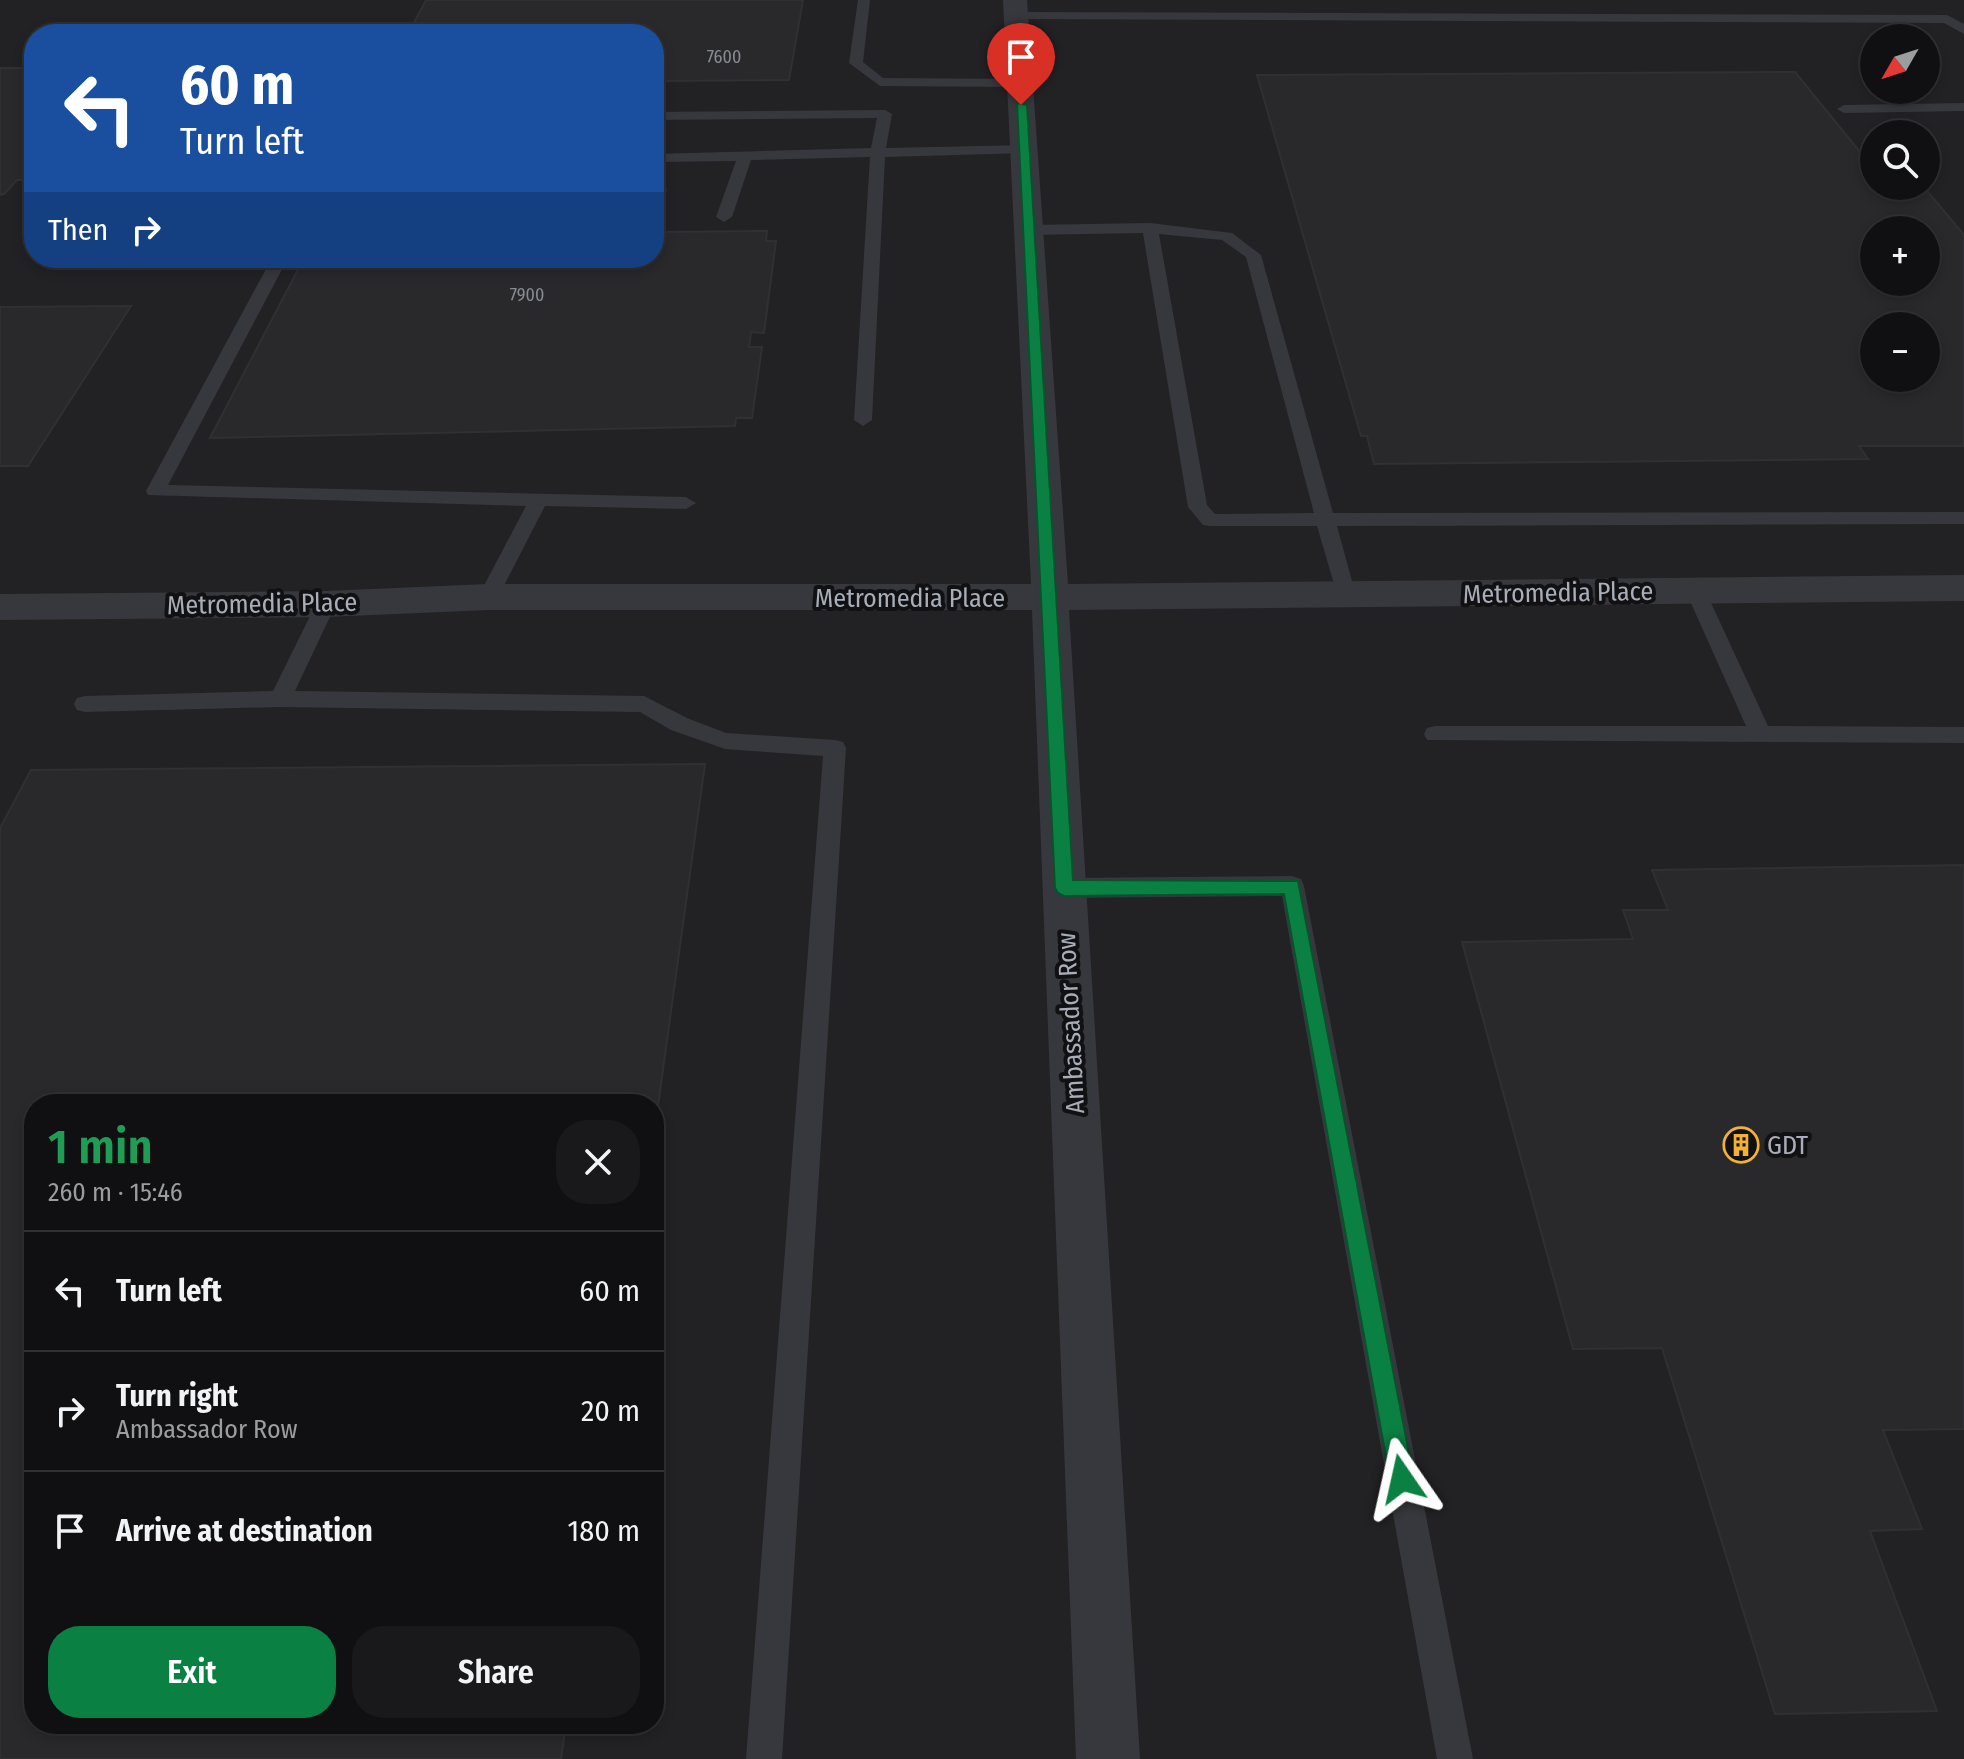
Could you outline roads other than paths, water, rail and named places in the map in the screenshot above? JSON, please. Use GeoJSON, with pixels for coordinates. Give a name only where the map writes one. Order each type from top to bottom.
{"type":"FeatureCollection","features":[{"type":"Feature","properties":{"kind":"street","name":"Ambassador Row"},"geometry":{"type":"LineString","coordinates":[[1015,8],[1050,597],[1108,1759]]}},
{"type":"Feature","properties":{"kind":"street","name":"Metromedia Place"},"geometry":{"type":"LineString","coordinates":[[0,607],[326,604],[488,597],[1346,596],[1964,588]]}},
{"type":"Feature","properties":{"kind":"lane"},"geometry":{"type":"LineString","coordinates":[[864,0],[856,63],[880,82],[1020,83]]}},
{"type":"Feature","properties":{"kind":"lane"},"geometry":{"type":"LineString","coordinates":[[1106,0],[1108,16]]}},
{"type":"Feature","properties":{"kind":"lane"},"geometry":{"type":"LineString","coordinates":[[1015,8],[1108,16],[1947,19],[1964,30]]}},
{"type":"Feature","properties":{"kind":"lane"},"geometry":{"type":"LineString","coordinates":[[1844,109],[1964,107]]}},
{"type":"Feature","properties":{"kind":"lane"},"geometry":{"type":"LineString","coordinates":[[664,116],[885,114],[878,152],[863,420]]}},
{"type":"Feature","properties":{"kind":"lane"},"geometry":{"type":"LineString","coordinates":[[664,158],[1024,149]]}},
{"type":"Feature","properties":{"kind":"lane"},"geometry":{"type":"LineString","coordinates":[[724,217],[745,156]]}},
{"type":"Feature","properties":{"kind":"lane"},"geometry":{"type":"LineString","coordinates":[[1028,230],[1150,228],[1226,236],[1253,255],[1346,596]]}},
{"type":"Feature","properties":{"kind":"lane"},"geometry":{"type":"LineString","coordinates":[[1150,228],[1198,507],[1210,520],[1964,518]]}},
{"type":"Feature","properties":{"kind":"lane"},"geometry":{"type":"LineString","coordinates":[[275,268],[155,491],[686,503]]}},
{"type":"Feature","properties":{"kind":"lane"},"geometry":{"type":"LineString","coordinates":[[488,597],[539,499]]}},
{"type":"Feature","properties":{"kind":"lane"},"geometry":{"type":"LineString","coordinates":[[1696,592],[1761,734]]}},
{"type":"Feature","properties":{"kind":"lane"},"geometry":{"type":"LineString","coordinates":[[280,699],[326,604]]}},
{"type":"Feature","properties":{"kind":"lane"},"geometry":{"type":"LineString","coordinates":[[85,704],[280,699],[644,704],[679,724],[725,741],[835,748],[764,1759]]}},
{"type":"Feature","properties":{"kind":"lane"},"geometry":{"type":"LineString","coordinates":[[1435,734],[1964,735]]}},
{"type":"Feature","properties":{"kind":"lane"},"geometry":{"type":"LineString","coordinates":[[1064,888],[1292,886],[1455,1759]]}},
{"type":"Feature","properties":{"kind":"place","name":"GDT"},"geometry":{"type":"Point","coordinates":[1741,1145]}}]}
